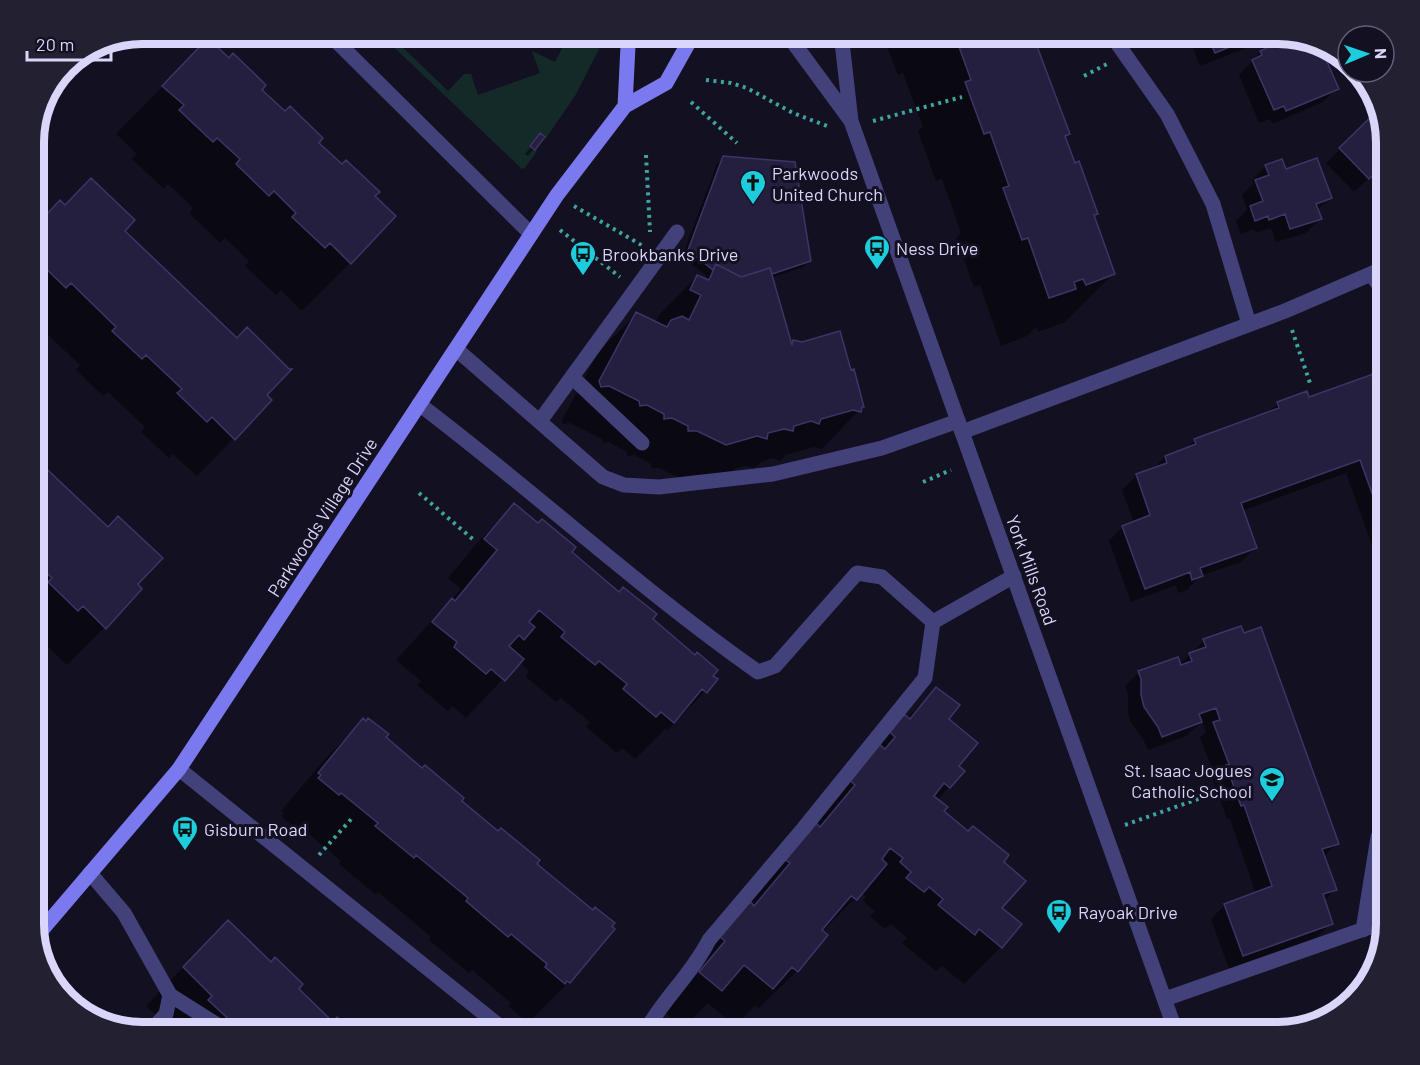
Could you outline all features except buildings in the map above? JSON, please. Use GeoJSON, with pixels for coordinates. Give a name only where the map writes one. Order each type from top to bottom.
{"type":"FeatureCollection","features":[{"type":"Feature","properties":{"kind":"main road"},"geometry":{"type":"LineString","coordinates":[[625,106],[629,44]]}},
{"type":"Feature","properties":{"kind":"main road","name":"Parkwoods Village Drive"},"geometry":{"type":"LineString","coordinates":[[44,927],[179,769],[557,195],[625,106],[666,83],[688,44]]}},
{"type":"Feature","properties":{"kind":"street"},"geometry":{"type":"LineString","coordinates":[[339,44],[531,234]]}},
{"type":"Feature","properties":{"kind":"street","name":"York Mills Road"},"geometry":{"type":"LineString","coordinates":[[794,44],[851,121]]}},
{"type":"Feature","properties":{"kind":"street","name":"York Mills Road"},"geometry":{"type":"LineString","coordinates":[[842,44],[851,121],[1173,1022]]}},
{"type":"Feature","properties":{"kind":"street"},"geometry":{"type":"LineString","coordinates":[[1118,44],[1167,114],[1213,204],[1248,324]]}},
{"type":"Feature","properties":{"kind":"street"},"geometry":{"type":"LineString","coordinates":[[540,421],[677,232]]}},
{"type":"Feature","properties":{"kind":"street"},"geometry":{"type":"LineString","coordinates":[[456,349],[603,477],[624,485],[659,488],[773,474],[960,427],[1285,311],[1376,272]]}},
{"type":"Feature","properties":{"kind":"street"},"geometry":{"type":"LineString","coordinates":[[1371,274],[1376,281]]}},
{"type":"Feature","properties":{"kind":"street"},"geometry":{"type":"LineString","coordinates":[[572,377],[642,443]]}},
{"type":"Feature","properties":{"kind":"street"},"geometry":{"type":"LineString","coordinates":[[419,404],[471,443],[715,642],[758,672],[775,666],[857,573],[882,577],[933,622]]}},
{"type":"Feature","properties":{"kind":"street"},"geometry":{"type":"LineString","coordinates":[[933,622],[1014,576]]}},
{"type":"Feature","properties":{"kind":"street"},"geometry":{"type":"LineString","coordinates":[[651,1022],[700,957],[708,940],[925,678],[933,622]]}},
{"type":"Feature","properties":{"kind":"street"},"geometry":{"type":"LineString","coordinates":[[179,769],[494,1022]]}},
{"type":"Feature","properties":{"kind":"street"},"geometry":{"type":"LineString","coordinates":[[1363,930],[1376,844]]}},
{"type":"Feature","properties":{"kind":"street"},"geometry":{"type":"LineString","coordinates":[[90,873],[124,913],[170,995],[213,1022]]}},
{"type":"Feature","properties":{"kind":"street"},"geometry":{"type":"LineString","coordinates":[[1165,999],[1376,925]]}},
{"type":"Feature","properties":{"kind":"street"},"geometry":{"type":"LineString","coordinates":[[159,1022],[166,1014],[170,995]]}},
{"type":"Feature","properties":{"kind":"path"},"geometry":{"type":"LineString","coordinates":[[706,80],[731,83],[747,88],[793,113],[827,126]]}},
{"type":"Feature","properties":{"kind":"path"},"geometry":{"type":"LineString","coordinates":[[872,121],[962,97]]}},
{"type":"Feature","properties":{"kind":"path"},"geometry":{"type":"LineString","coordinates":[[691,102],[737,143]]}},
{"type":"Feature","properties":{"kind":"path"},"geometry":{"type":"LineString","coordinates":[[646,155],[651,239]]}},
{"type":"Feature","properties":{"kind":"path"},"geometry":{"type":"LineString","coordinates":[[557,195],[651,251]]}},
{"type":"Feature","properties":{"kind":"path"},"geometry":{"type":"LineString","coordinates":[[543,217],[626,281]]}},
{"type":"Feature","properties":{"kind":"path"},"geometry":{"type":"LineString","coordinates":[[1285,311],[1310,383]]}},
{"type":"Feature","properties":{"kind":"path"},"geometry":{"type":"LineString","coordinates":[[923,482],[951,470]]}},
{"type":"Feature","properties":{"kind":"path"},"geometry":{"type":"LineString","coordinates":[[419,494],[475,541]]}},
{"type":"Feature","properties":{"kind":"path"},"geometry":{"type":"LineString","coordinates":[[1105,832],[1223,790]]}},
{"type":"Feature","properties":{"kind":"path"},"geometry":{"type":"LineString","coordinates":[[305,871],[354,816]]}},
{"type":"Feature","properties":{"kind":"green space"},"geometry":{"type":"Polygon","coordinates":[[[391,44],[399,44],[448,91],[464,74],[471,74],[478,95],[540,73],[532,51],[555,62],[564,44],[596,44],[599,49],[575,96],[546,138],[539,133],[530,146],[537,151],[522,169],[391,44]]]}},
{"type":"Feature","properties":{"kind":"green space"},"geometry":{"type":"Polygon","coordinates":[[[83,63],[48,114],[60,87],[83,63]]]}},
{"type":"Feature","properties":{"kind":"place","name":"Parkwoods United Church"},"geometry":{"type":"Point","coordinates":[753,206]}},
{"type":"Feature","properties":{"kind":"place","name":"Ness Drive"},"geometry":{"type":"Point","coordinates":[877,271]}},
{"type":"Feature","properties":{"kind":"place","name":"Brookbanks Drive"},"geometry":{"type":"Point","coordinates":[583,277]}},
{"type":"Feature","properties":{"kind":"place","name":"St. Isaac Jogues Catholic School"},"geometry":{"type":"Point","coordinates":[1272,803]}},
{"type":"Feature","properties":{"kind":"place","name":"Gisburn Road"},"geometry":{"type":"Point","coordinates":[185,852]}},
{"type":"Feature","properties":{"kind":"place","name":"Rayoak Drive"},"geometry":{"type":"Point","coordinates":[1059,935]}}]}
